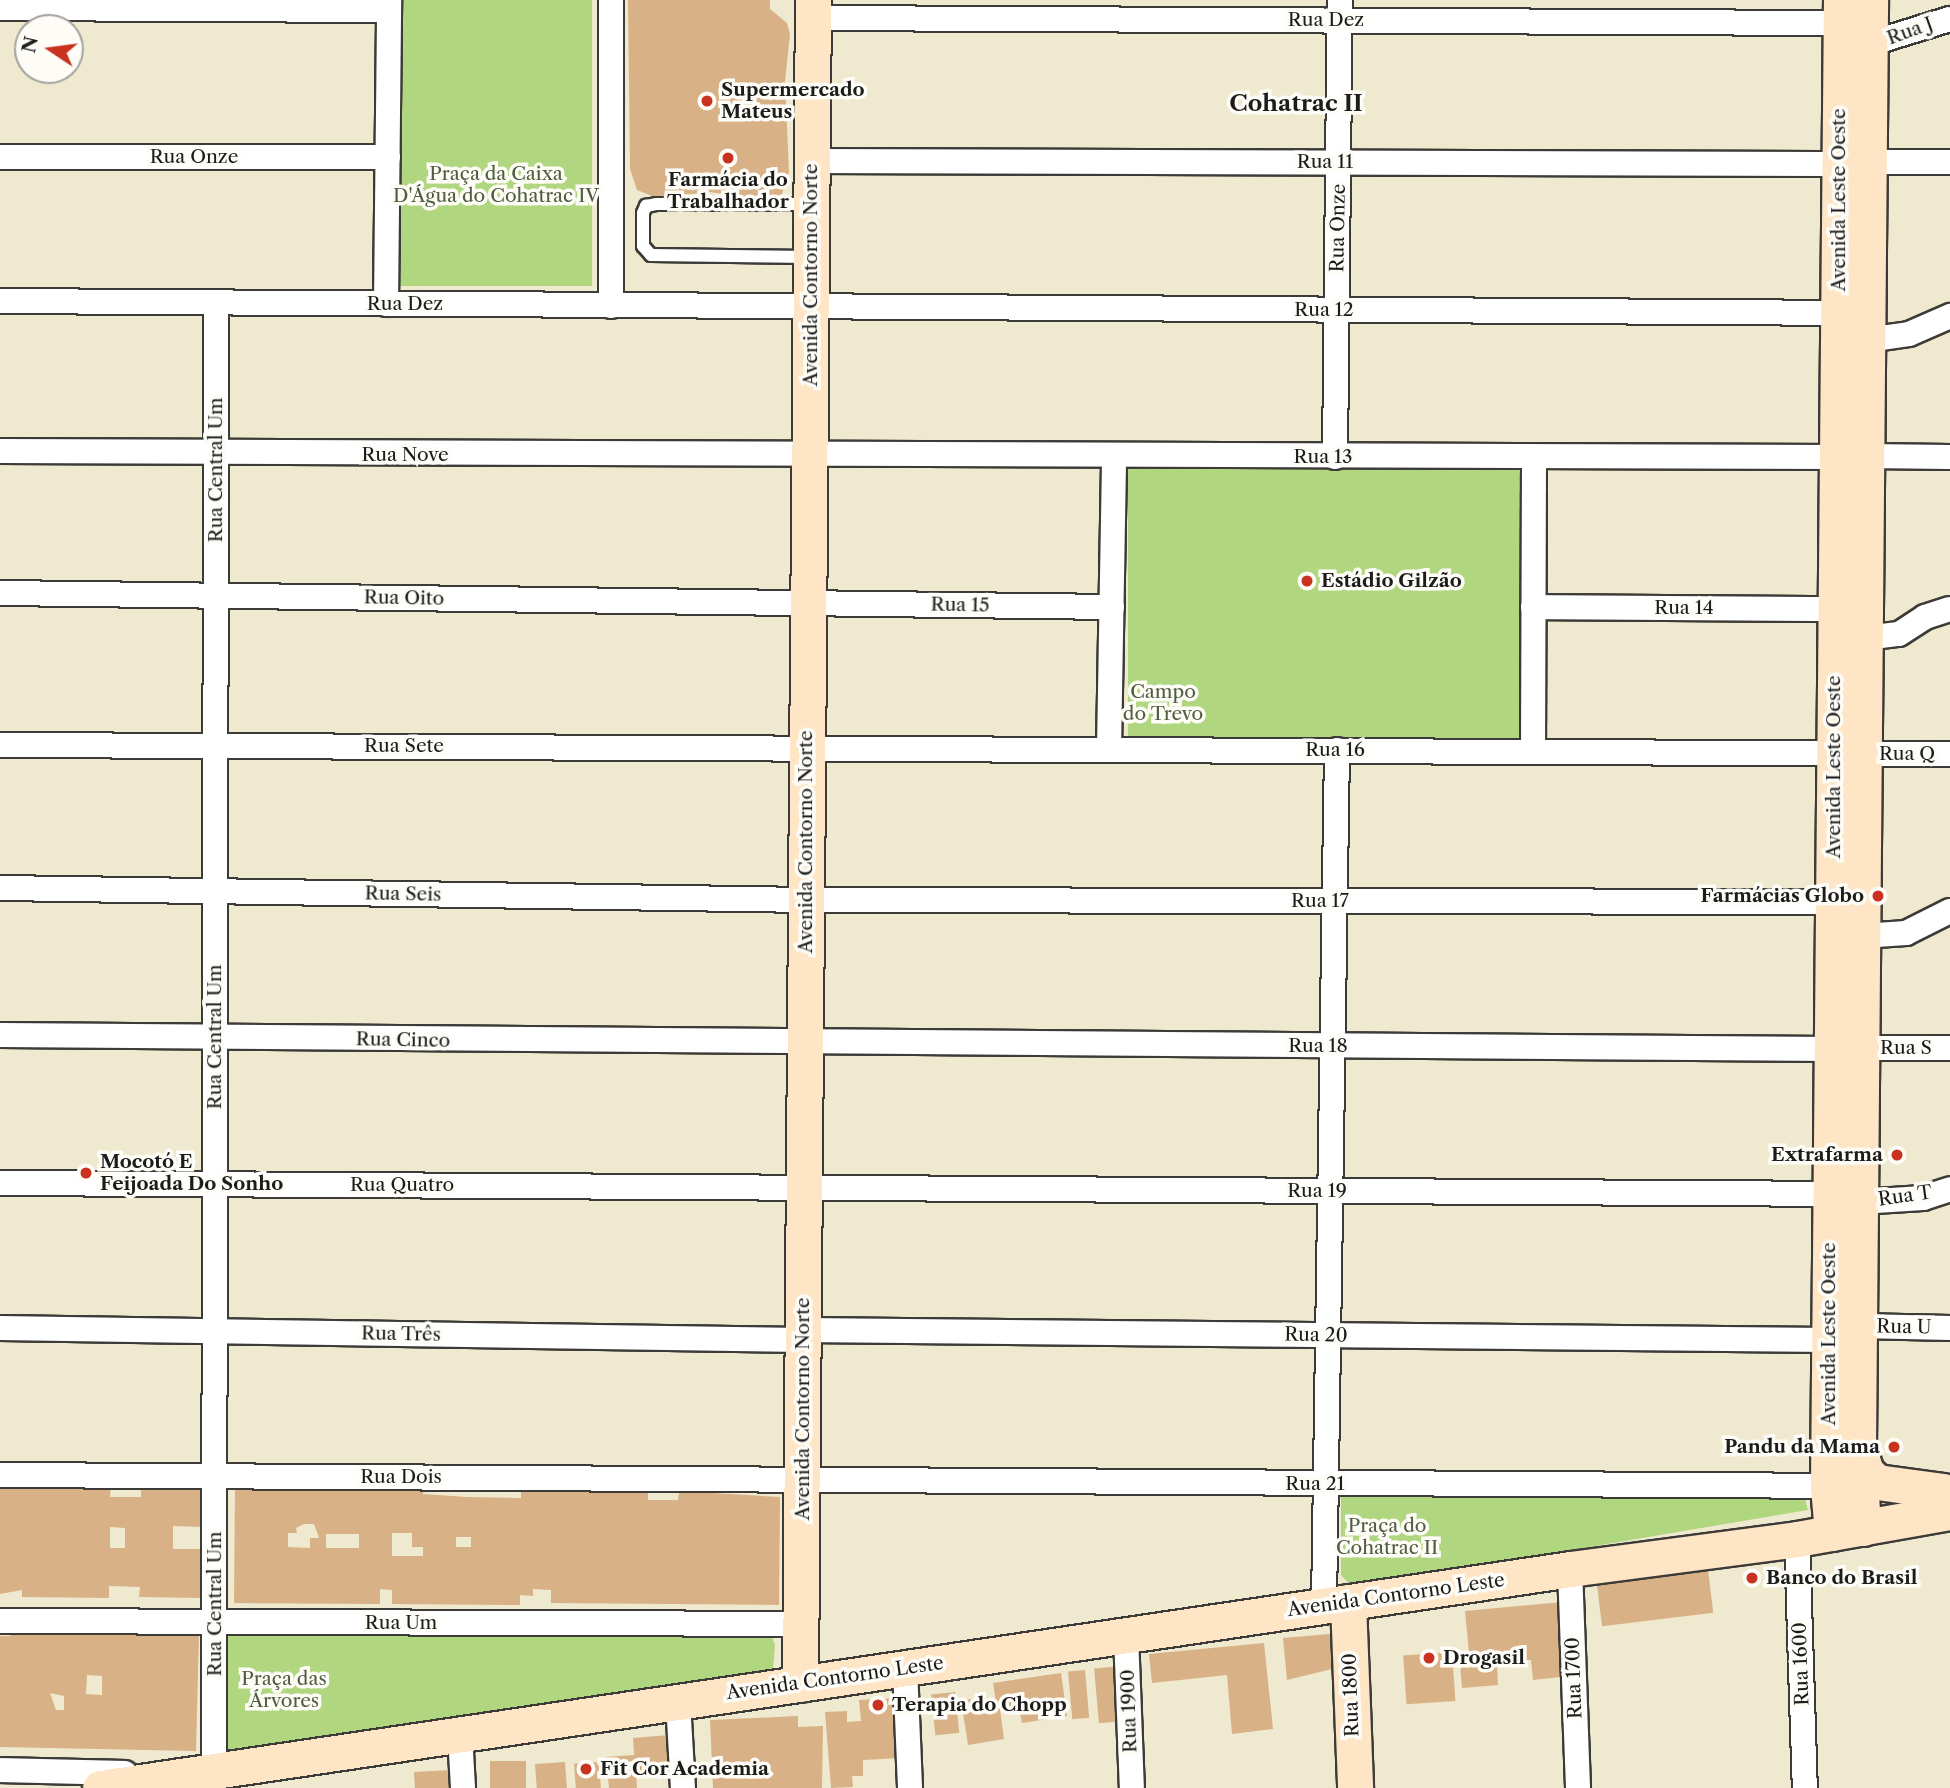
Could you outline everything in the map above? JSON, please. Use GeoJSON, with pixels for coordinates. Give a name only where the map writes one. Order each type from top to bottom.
{"type":"FeatureCollection","features":[{"type":"Feature","properties":{"kind":"main road","name":"Avenida Leste Oeste"},"geometry":{"type":"LineString","coordinates":[[1843,1513],[1846,1049],[1833,902],[1865,638],[1852,456],[1838,313],[1870,44],[1870,0]]}},
{"type":"Feature","properties":{"kind":"main road","name":"Avenida Contorno Norte"},"geometry":{"type":"LineString","coordinates":[[800,1684],[813,9]]}},
{"type":"Feature","properties":{"kind":"main road","name":"Avenida Leste Oeste"},"geometry":{"type":"LineString","coordinates":[[1840,12],[1867,340],[1836,609],[1862,936],[1846,1049]]}},
{"type":"Feature","properties":{"kind":"main road","name":"Avenida Leste Oeste"},"geometry":{"type":"LineString","coordinates":[[1843,1513],[1858,1445],[1844,1333]]}},
{"type":"Feature","properties":{"kind":"main road"},"geometry":{"type":"LineString","coordinates":[[1858,1445],[1866,1472],[1877,1482],[1948,1498]]}},
{"type":"Feature","properties":{"kind":"main road","name":"Avenida Contorno Leste"},"geometry":{"type":"LineString","coordinates":[[1570,1569],[1843,1513],[1948,1498]]}},
{"type":"Feature","properties":{"kind":"main road","name":"Avenida Contorno Leste"},"geometry":{"type":"LineString","coordinates":[[100,1788],[220,1775],[460,1734],[1336,1603],[1797,1539],[1843,1513]]}},
{"type":"Feature","properties":{"kind":"main road","name":"Rua 1800"},"geometry":{"type":"LineString","coordinates":[[1336,1603],[1355,1788]]}},
{"type":"Feature","properties":{"kind":"street"},"geometry":{"type":"LineString","coordinates":[[611,0],[611,306]]}},
{"type":"Feature","properties":{"kind":"street"},"geometry":{"type":"LineString","coordinates":[[0,9],[389,5],[386,304]]}},
{"type":"Feature","properties":{"kind":"street","name":"Rua Dez"},"geometry":{"type":"LineString","coordinates":[[813,9],[1840,12]]}},
{"type":"Feature","properties":{"kind":"street","name":"Rua Onze"},"geometry":{"type":"LineString","coordinates":[[1335,457],[1340,10]]}},
{"type":"Feature","properties":{"kind":"street","name":"Rua J"},"geometry":{"type":"LineString","coordinates":[[1870,44],[1950,19]]}},
{"type":"Feature","properties":{"kind":"street","name":"Rua Onze"},"geometry":{"type":"LineString","coordinates":[[0,157],[387,157]]}},
{"type":"Feature","properties":{"kind":"street","name":"Rua 11"},"geometry":{"type":"LineString","coordinates":[[811,161],[1950,163]]}},
{"type":"Feature","properties":{"kind":"street","name":"Rua Dez"},"geometry":{"type":"LineString","coordinates":[[0,301],[810,307]]}},
{"type":"Feature","properties":{"kind":"street","name":"Rua Central Um"},"geometry":{"type":"LineString","coordinates":[[216,303],[215,1622],[220,1775]]}},
{"type":"Feature","properties":{"kind":"street","name":"Rua 12"},"geometry":{"type":"LineString","coordinates":[[810,307],[1838,313]]}},
{"type":"Feature","properties":{"kind":"street"},"geometry":{"type":"LineString","coordinates":[[1867,340],[1909,334],[1950,316]]}},
{"type":"Feature","properties":{"kind":"street","name":"Rua Nove"},"geometry":{"type":"LineString","coordinates":[[0,451],[809,457]]}},
{"type":"Feature","properties":{"kind":"street","name":"Rua 13"},"geometry":{"type":"LineString","coordinates":[[809,457],[1950,457]]}},
{"type":"Feature","properties":{"kind":"street"},"geometry":{"type":"LineString","coordinates":[[1109,749],[1114,457]]}},
{"type":"Feature","properties":{"kind":"street"},"geometry":{"type":"LineString","coordinates":[[1533,752],[1534,457]]}},
{"type":"Feature","properties":{"kind":"street","name":"Rua Oito"},"geometry":{"type":"LineString","coordinates":[[0,593],[808,603]]}},
{"type":"Feature","properties":{"kind":"street","name":"Rua 15"},"geometry":{"type":"LineString","coordinates":[[808,603],[1112,607]]}},
{"type":"Feature","properties":{"kind":"street","name":"Rua 14"},"geometry":{"type":"LineString","coordinates":[[1533,607],[1836,609]]}},
{"type":"Feature","properties":{"kind":"street"},"geometry":{"type":"LineString","coordinates":[[1865,638],[1899,634],[1925,617],[1950,609]]}},
{"type":"Feature","properties":{"kind":"street","name":"Rua Sete"},"geometry":{"type":"LineString","coordinates":[[0,745],[807,747]]}},
{"type":"Feature","properties":{"kind":"street","name":"Rua 16"},"geometry":{"type":"LineString","coordinates":[[807,747],[1849,753]]}},
{"type":"Feature","properties":{"kind":"street"},"geometry":{"type":"LineString","coordinates":[[1336,750],[1326,1484],[1336,1603]]}},
{"type":"Feature","properties":{"kind":"street","name":"Rua Q"},"geometry":{"type":"LineString","coordinates":[[1849,753],[1950,754]]}},
{"type":"Feature","properties":{"kind":"street","name":"Rua Seis"},"geometry":{"type":"LineString","coordinates":[[0,888],[806,900]]}},
{"type":"Feature","properties":{"kind":"street","name":"Rua 17"},"geometry":{"type":"LineString","coordinates":[[806,900],[1833,902]]}},
{"type":"Feature","properties":{"kind":"street"},"geometry":{"type":"LineString","coordinates":[[1862,936],[1906,933],[1950,911]]}},
{"type":"Feature","properties":{"kind":"street","name":"Rua Cinco"},"geometry":{"type":"LineString","coordinates":[[0,1035],[805,1044]]}},
{"type":"Feature","properties":{"kind":"street","name":"Rua 18"},"geometry":{"type":"LineString","coordinates":[[805,1044],[1846,1049]]}},
{"type":"Feature","properties":{"kind":"street","name":"Rua S"},"geometry":{"type":"LineString","coordinates":[[1846,1049],[1950,1048]]}},
{"type":"Feature","properties":{"kind":"street","name":"Rua Quatro"},"geometry":{"type":"LineString","coordinates":[[0,1183],[804,1187]]}},
{"type":"Feature","properties":{"kind":"street","name":"Rua 19"},"geometry":{"type":"LineString","coordinates":[[804,1187],[1845,1198]]}},
{"type":"Feature","properties":{"kind":"street","name":"Rua T"},"geometry":{"type":"LineString","coordinates":[[1845,1198],[1923,1198],[1950,1189]]}},
{"type":"Feature","properties":{"kind":"street","name":"Rua Três"},"geometry":{"type":"LineString","coordinates":[[0,1328],[215,1332],[803,1335]]}},
{"type":"Feature","properties":{"kind":"street","name":"Rua U"},"geometry":{"type":"LineString","coordinates":[[1844,1333],[1950,1328]]}},
{"type":"Feature","properties":{"kind":"street","name":"Rua 20"},"geometry":{"type":"LineString","coordinates":[[803,1335],[1844,1333]]}},
{"type":"Feature","properties":{"kind":"street","name":"Rua Dois"},"geometry":{"type":"LineString","coordinates":[[0,1475],[802,1478]]}},
{"type":"Feature","properties":{"kind":"street","name":"Rua 21"},"geometry":{"type":"LineString","coordinates":[[802,1478],[1326,1484],[1843,1513]]}},
{"type":"Feature","properties":{"kind":"street","name":"Rua 1600"},"geometry":{"type":"LineString","coordinates":[[1797,1539],[1805,1788]]}},
{"type":"Feature","properties":{"kind":"street","name":"Rua 1700"},"geometry":{"type":"LineString","coordinates":[[1570,1569],[1578,1788]]}},
{"type":"Feature","properties":{"kind":"street","name":"Rua Um"},"geometry":{"type":"LineString","coordinates":[[0,1621],[801,1624]]}},
{"type":"Feature","properties":{"kind":"street","name":"Rua 1900"},"geometry":{"type":"LineString","coordinates":[[1126,1635],[1132,1788]]}},
{"type":"Feature","properties":{"kind":"street"},"geometry":{"type":"LineString","coordinates":[[905,1668],[910,1788]]}},
{"type":"Feature","properties":{"kind":"street"},"geometry":{"type":"LineString","coordinates":[[678,1702],[682,1788]]}},
{"type":"Feature","properties":{"kind":"street"},"geometry":{"type":"LineString","coordinates":[[460,1734],[463,1788]]}},
{"type":"Feature","properties":{"kind":"street"},"geometry":{"type":"LineString","coordinates":[[0,1770],[220,1775]]}},
{"type":"Feature","properties":{"kind":"lane"},"geometry":{"type":"LineString","coordinates":[[811,204],[656,204],[646,206],[643,213],[643,246],[651,255],[811,257]]}},
{"type":"Feature","properties":{"kind":"green space","name":"Praça da Caixa D'Água do Cohatrac IV"},"geometry":{"type":"Polygon","coordinates":[[[398,0],[592,0],[592,286],[398,286],[398,0]]]}},
{"type":"Feature","properties":{"kind":"green space","name":"Campo do Trevo"},"geometry":{"type":"Polygon","coordinates":[[[1128,465],[1529,465],[1529,740],[1128,740],[1128,465]]]}},
{"type":"Feature","properties":{"kind":"green space","name":"Praça do Cohatrac II"},"geometry":{"type":"Polygon","coordinates":[[[1341,1495],[1804,1495],[1808,1510],[1352,1587],[1341,1575],[1341,1495]]]}},
{"type":"Feature","properties":{"kind":"green space","name":"Praça das Árvores"},"geometry":{"type":"Polygon","coordinates":[[[233,1631],[772,1637],[775,1645],[773,1669],[762,1681],[224,1757],[219,1636],[233,1631]]]}},
{"type":"Feature","properties":{"kind":"building","name":"Supermercado Mateus"},"geometry":{"type":"Polygon","coordinates":[[[628,0],[770,0],[770,9],[787,23],[790,34],[785,81],[789,172],[782,194],[768,200],[709,192],[657,198],[637,190],[630,169],[628,0]]]}},
{"type":"Feature","properties":{"kind":"building"},"geometry":{"type":"Polygon","coordinates":[[[0,1482],[111,1484],[110,1497],[141,1497],[141,1484],[204,1485],[203,1527],[173,1526],[173,1549],[204,1549],[203,1598],[139,1597],[140,1587],[109,1586],[109,1598],[22,1597],[22,1590],[0,1594],[0,1482]],[[110,1527],[110,1548],[125,1548],[125,1528],[110,1527]]]}},
{"type":"Feature","properties":{"kind":"building"},"geometry":{"type":"Polygon","coordinates":[[[235,1488],[423,1490],[423,1494],[521,1498],[521,1490],[648,1491],[648,1500],[678,1500],[679,1491],[780,1497],[779,1605],[551,1603],[551,1590],[533,1589],[533,1596],[520,1595],[520,1605],[392,1604],[392,1590],[380,1589],[380,1604],[234,1603],[235,1488]],[[304,1524],[296,1528],[297,1533],[288,1533],[288,1547],[310,1548],[310,1538],[319,1538],[314,1524],[304,1524]],[[392,1533],[392,1556],[423,1556],[423,1547],[412,1547],[412,1533],[392,1533]],[[326,1534],[326,1548],[359,1548],[359,1534],[326,1534]],[[456,1537],[456,1547],[471,1547],[471,1537],[456,1537]]]}},
{"type":"Feature","properties":{"kind":"building"},"geometry":{"type":"Polygon","coordinates":[[[1708,1570],[1713,1613],[1602,1626],[1597,1584],[1708,1570]]]}},
{"type":"Feature","properties":{"kind":"building"},"geometry":{"type":"Polygon","coordinates":[[[1562,1602],[1569,1676],[1533,1680],[1531,1660],[1497,1663],[1498,1685],[1462,1688],[1460,1664],[1470,1663],[1465,1611],[1562,1602]]]}},
{"type":"Feature","properties":{"kind":"building"},"geometry":{"type":"Polygon","coordinates":[[[10,1631],[199,1633],[196,1751],[0,1747],[0,1636],[10,1636],[10,1631]],[[87,1675],[86,1694],[102,1695],[102,1676],[87,1675]],[[50,1693],[56,1710],[64,1710],[64,1696],[50,1693]]]}},
{"type":"Feature","properties":{"kind":"building"},"geometry":{"type":"Polygon","coordinates":[[[1341,1633],[1344,1666],[1287,1680],[1283,1638],[1341,1633]]]}},
{"type":"Feature","properties":{"kind":"building"},"geometry":{"type":"Polygon","coordinates":[[[1264,1643],[1273,1729],[1232,1734],[1227,1675],[1152,1683],[1149,1654],[1264,1643]]]}},
{"type":"Feature","properties":{"kind":"building"},"geometry":{"type":"Polygon","coordinates":[[[1452,1652],[1455,1701],[1407,1704],[1403,1655],[1452,1652]]]}},
{"type":"Feature","properties":{"kind":"building"},"geometry":{"type":"Polygon","coordinates":[[[1122,1666],[1127,1721],[1099,1723],[1094,1668],[1122,1666]]]}},
{"type":"Feature","properties":{"kind":"building"},"geometry":{"type":"Polygon","coordinates":[[[1085,1670],[1089,1718],[1072,1719],[1068,1671],[1085,1670]]]}},
{"type":"Feature","properties":{"kind":"building"},"geometry":{"type":"Polygon","coordinates":[[[1061,1673],[1067,1716],[1022,1723],[1019,1709],[1000,1709],[1004,1739],[968,1745],[961,1700],[981,1698],[983,1712],[997,1709],[993,1683],[1061,1673]]]}},
{"type":"Feature","properties":{"kind":"building"},"geometry":{"type":"Polygon","coordinates":[[[955,1692],[959,1733],[935,1735],[931,1695],[955,1692]]]}},
{"type":"Feature","properties":{"kind":"building"},"geometry":{"type":"Polygon","coordinates":[[[897,1698],[900,1758],[863,1760],[863,1776],[852,1776],[853,1787],[831,1788],[825,1712],[847,1711],[847,1722],[861,1721],[859,1700],[897,1698]]]}},
{"type":"Feature","properties":{"kind":"building"},"geometry":{"type":"Polygon","coordinates":[[[798,1716],[798,1727],[823,1726],[822,1788],[713,1788],[710,1720],[798,1716]]]}},
{"type":"Feature","properties":{"kind":"building"},"geometry":{"type":"Polygon","coordinates":[[[669,1735],[672,1771],[636,1774],[637,1788],[609,1788],[606,1757],[634,1755],[633,1738],[669,1735]]]}},
{"type":"Feature","properties":{"kind":"building"},"geometry":{"type":"Polygon","coordinates":[[[490,1761],[526,1761],[526,1788],[490,1788],[490,1761]]]}},
{"type":"Feature","properties":{"kind":"building"},"geometry":{"type":"Polygon","coordinates":[[[565,1762],[567,1788],[537,1788],[535,1764],[565,1762]]]}},
{"type":"Feature","properties":{"kind":"building"},"geometry":{"type":"Polygon","coordinates":[[[599,1762],[601,1788],[576,1788],[574,1764],[599,1762]]]}},
{"type":"Feature","properties":{"kind":"building"},"geometry":{"type":"Polygon","coordinates":[[[450,1770],[451,1788],[415,1788],[414,1772],[450,1770]]]}},
{"type":"Feature","properties":{"kind":"place","name":"Supermercado Mateus"},"geometry":{"type":"Point","coordinates":[707,101]}},
{"type":"Feature","properties":{"kind":"place","name":"Farmácia do Trabalhador"},"geometry":{"type":"Point","coordinates":[728,158]}},
{"type":"Feature","properties":{"kind":"place","name":"Estádio Gilzão"},"geometry":{"type":"Point","coordinates":[1307,581]}},
{"type":"Feature","properties":{"kind":"place","name":"Farmácias Globo"},"geometry":{"type":"Point","coordinates":[1878,896]}},
{"type":"Feature","properties":{"kind":"place","name":"Extrafarma"},"geometry":{"type":"Point","coordinates":[1897,1155]}},
{"type":"Feature","properties":{"kind":"place","name":"Mocotó E Feijoada Do Sonho"},"geometry":{"type":"Point","coordinates":[86,1173]}},
{"type":"Feature","properties":{"kind":"place","name":"Pandu da Mama"},"geometry":{"type":"Point","coordinates":[1894,1447]}},
{"type":"Feature","properties":{"kind":"place","name":"Banco do Brasil"},"geometry":{"type":"Point","coordinates":[1752,1578]}},
{"type":"Feature","properties":{"kind":"place","name":"Drogasil"},"geometry":{"type":"Point","coordinates":[1429,1658]}},
{"type":"Feature","properties":{"kind":"place","name":"Terapia do Chopp"},"geometry":{"type":"Point","coordinates":[878,1705]}},
{"type":"Feature","properties":{"kind":"place","name":"Fit Cor Academia"},"geometry":{"type":"Point","coordinates":[586,1769]}},
{"type":"Feature","properties":{"kind":"district","name":"Cohatrac II"},"geometry":{"type":"Point","coordinates":[1296,103]}}]}
